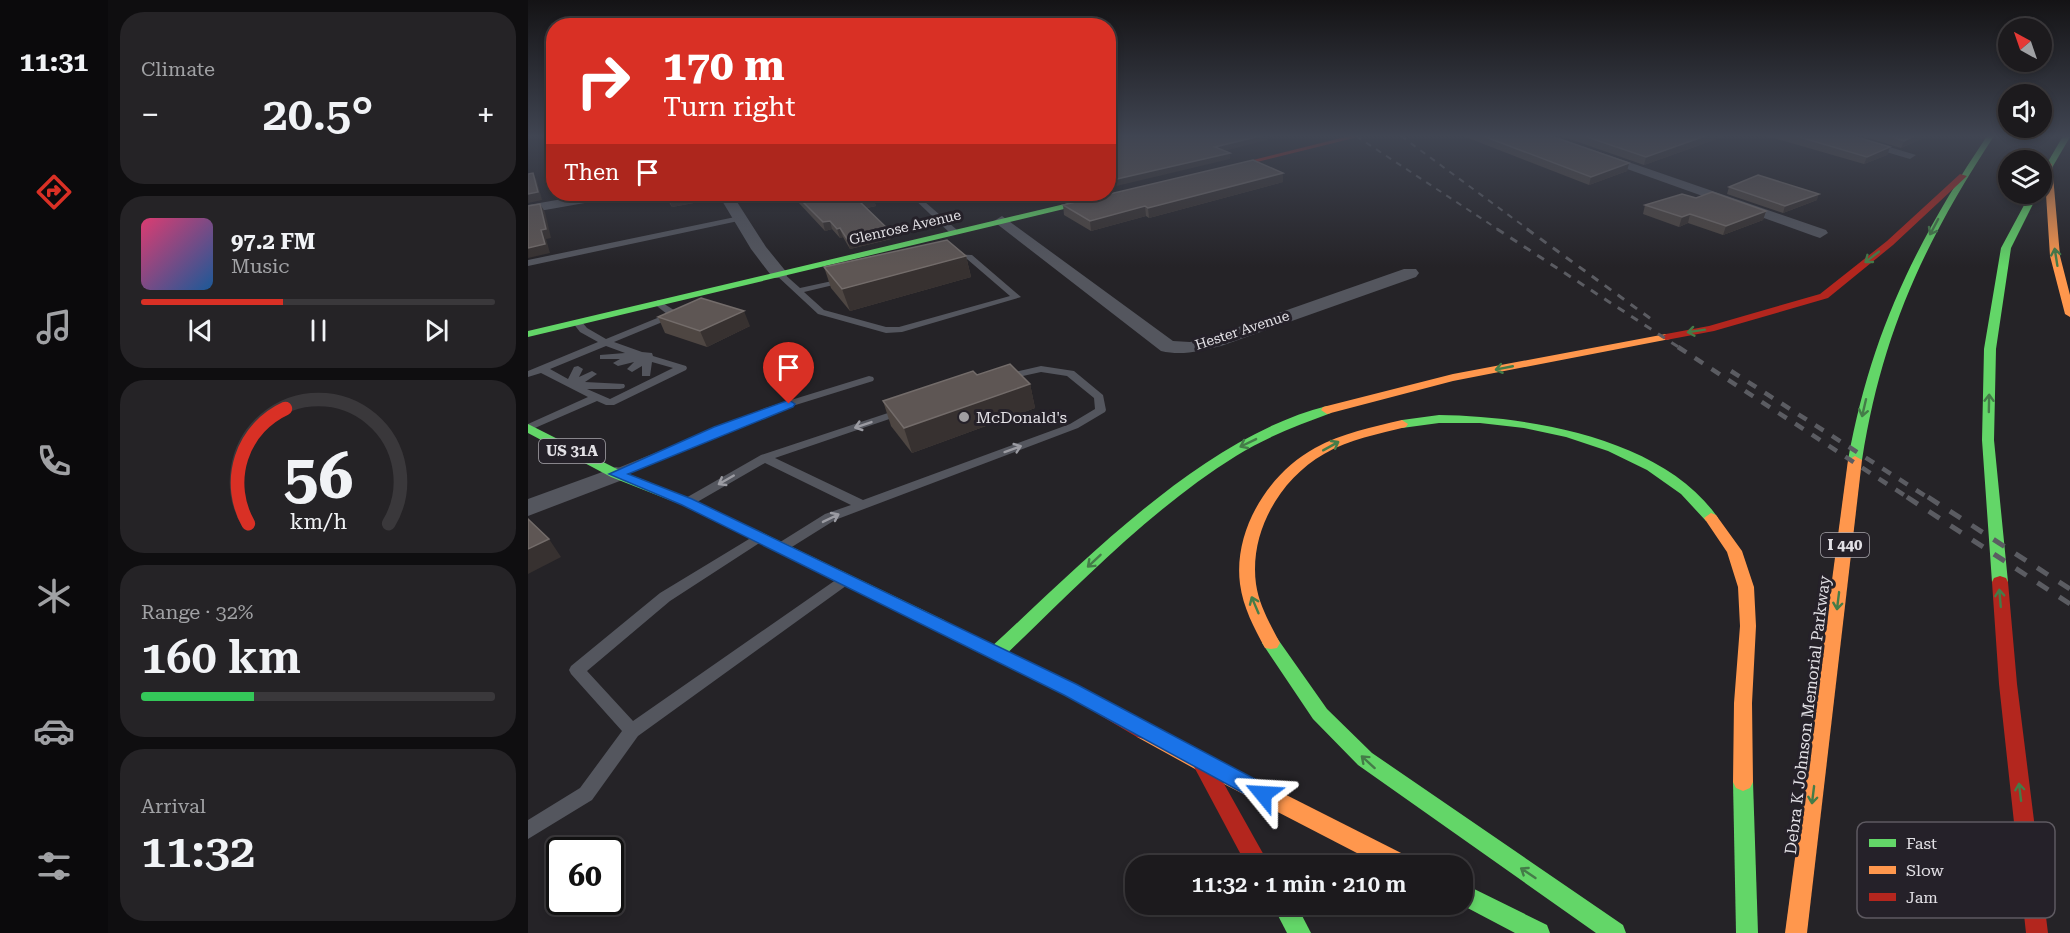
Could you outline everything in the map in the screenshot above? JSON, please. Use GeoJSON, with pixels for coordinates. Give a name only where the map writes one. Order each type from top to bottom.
{"type":"FeatureCollection","features":[{"type":"Feature","properties":{"kind":"main road"},"geometry":{"type":"LineString","coordinates":[[996,653],[1165,498],[1202,470],[1238,448],[1316,414],[1362,400],[1453,378],[1710,329],[1824,296],[1890,243],[1959,180]]}},
{"type":"Feature","properties":{"kind":"main road","name":"Debra K Johnson Memorial Parkway"},"geometry":{"type":"LineString","coordinates":[[1796,933],[1859,431],[1876,361],[1899,301],[1931,232],[1961,180]]}},
{"type":"Feature","properties":{"kind":"main road","name":"Glenrose Avenue"},"geometry":{"type":"LineString","coordinates":[[530,331],[578,322],[1086,201]]}},
{"type":"Feature","properties":{"kind":"main road"},"geometry":{"type":"LineString","coordinates":[[2024,822],[2007,674],[1988,440],[1990,349],[2006,248],[2029,204]]}},
{"type":"Feature","properties":{"kind":"main road"},"geometry":{"type":"LineString","coordinates":[[2052,204],[2055,256],[2070,314]]}},
{"type":"Feature","properties":{"kind":"main road"},"geometry":{"type":"LineString","coordinates":[[1615,933],[1371,766],[1321,716],[1272,646],[1250,593],[1246,556],[1256,522],[1276,490],[1306,459],[1340,440],[1384,426],[1428,419],[1467,417],[1516,422],[1559,431],[1598,444],[1642,464],[1679,486],[1711,516],[1736,554],[1747,598],[1743,702],[1747,933]]}},
{"type":"Feature","properties":{"kind":"main road","name":"US 31A"},"geometry":{"type":"LineString","coordinates":[[529,428],[616,474],[687,502],[1070,689],[1202,763],[1383,855]]}},
{"type":"Feature","properties":{"kind":"main road"},"geometry":{"type":"LineString","coordinates":[[1202,763],[1253,855]]}},
{"type":"Feature","properties":{"kind":"main road"},"geometry":{"type":"LineString","coordinates":[[1473,900],[1539,933]]}},
{"type":"Feature","properties":{"kind":"main road"},"geometry":{"type":"LineString","coordinates":[[1289,915],[1300,933]]}},
{"type":"Feature","properties":{"kind":"main road"},"geometry":{"type":"LineString","coordinates":[[2035,918],[2037,933]]}},
{"type":"Feature","properties":{"kind":"street"},"geometry":{"type":"LineString","coordinates":[[1668,180],[1820,232]]}},
{"type":"Feature","properties":{"kind":"street"},"geometry":{"type":"LineString","coordinates":[[528,209],[573,201]]}},
{"type":"Feature","properties":{"kind":"street"},"geometry":{"type":"LineString","coordinates":[[731,201],[779,274]]}},
{"type":"Feature","properties":{"kind":"street","name":"Hester Avenue"},"geometry":{"type":"LineString","coordinates":[[1002,221],[1168,347],[1190,348],[1214,342],[1410,273]]}},
{"type":"Feature","properties":{"kind":"street"},"geometry":{"type":"LineString","coordinates":[[528,508],[616,474]]}},
{"type":"Feature","properties":{"kind":"lane"},"geometry":{"type":"LineString","coordinates":[[920,201],[954,232]]}},
{"type":"Feature","properties":{"kind":"lane"},"geometry":{"type":"LineString","coordinates":[[528,263],[740,218]]}},
{"type":"Feature","properties":{"kind":"lane"},"geometry":{"type":"LineString","coordinates":[[779,274],[821,312],[886,330],[899,330],[1017,297],[969,257],[944,256]]}},
{"type":"Feature","properties":{"kind":"lane"},"geometry":{"type":"LineString","coordinates":[[798,291],[854,278]]}},
{"type":"Feature","properties":{"kind":"lane"},"geometry":{"type":"LineString","coordinates":[[528,374],[674,314],[658,303]]}},
{"type":"Feature","properties":{"kind":"lane"},"geometry":{"type":"LineString","coordinates":[[542,369],[610,403],[682,368],[603,342],[580,329],[578,322]]}},
{"type":"Feature","properties":{"kind":"lane"},"geometry":{"type":"LineString","coordinates":[[604,357],[648,355]]}},
{"type":"Feature","properties":{"kind":"lane"},"geometry":{"type":"LineString","coordinates":[[618,363],[648,355]]}},
{"type":"Feature","properties":{"kind":"lane"},"geometry":{"type":"LineString","coordinates":[[632,369],[648,355]]}},
{"type":"Feature","properties":{"kind":"lane"},"geometry":{"type":"LineString","coordinates":[[646,374],[648,355]]}},
{"type":"Feature","properties":{"kind":"lane"},"geometry":{"type":"LineString","coordinates":[[570,385],[578,369]]}},
{"type":"Feature","properties":{"kind":"lane"},"geometry":{"type":"LineString","coordinates":[[781,548],[830,517],[1074,426],[1101,410],[1099,397],[1070,373],[1041,369],[995,380]]}},
{"type":"Feature","properties":{"kind":"lane"},"geometry":{"type":"LineString","coordinates":[[570,385],[592,374]]}},
{"type":"Feature","properties":{"kind":"lane"},"geometry":{"type":"LineString","coordinates":[[616,474],[769,410],[869,379]]}},
{"type":"Feature","properties":{"kind":"lane"},"geometry":{"type":"LineString","coordinates":[[570,385],[606,380]]}},
{"type":"Feature","properties":{"kind":"lane"},"geometry":{"type":"LineString","coordinates":[[570,385],[620,386]]}},
{"type":"Feature","properties":{"kind":"lane"},"geometry":{"type":"LineString","coordinates":[[529,428],[597,397]]}},
{"type":"Feature","properties":{"kind":"lane"},"geometry":{"type":"LineString","coordinates":[[687,502],[765,458],[919,406]]}},
{"type":"Feature","properties":{"kind":"lane"},"geometry":{"type":"LineString","coordinates":[[765,458],[862,505]]}},
{"type":"Feature","properties":{"kind":"lane"},"geometry":{"type":"LineString","coordinates":[[632,731],[577,670],[665,597],[759,537]]}},
{"type":"Feature","properties":{"kind":"lane"},"geometry":{"type":"LineString","coordinates":[[528,830],[586,794],[632,731],[794,619],[846,580]]}},
{"type":"Feature","properties":{"kind":"building"},"geometry":{"type":"Polygon","coordinates":[[[528,180],[535,180],[538,192],[528,194],[528,180]]]}},
{"type":"Feature","properties":{"kind":"building"},"geometry":{"type":"Polygon","coordinates":[[[1170,180],[1258,180],[1090,221],[1063,205],[1080,201],[1116,201],[1116,192],[1170,180]]]}},
{"type":"Feature","properties":{"kind":"building"},"geometry":{"type":"Polygon","coordinates":[[[1747,180],[1773,180],[1819,194],[1785,206],[1729,187],[1747,180]]]}},
{"type":"Feature","properties":{"kind":"building"},"geometry":{"type":"Polygon","coordinates":[[[1712,192],[1766,211],[1726,226],[1690,214],[1682,217],[1645,205],[1682,194],[1696,198],[1712,192]]]}},
{"type":"Feature","properties":{"kind":"building"},"geometry":{"type":"Polygon","coordinates":[[[802,201],[859,201],[889,230],[847,239],[840,228],[837,229],[830,221],[823,222],[802,201]]]}},
{"type":"Feature","properties":{"kind":"building"},"geometry":{"type":"Polygon","coordinates":[[[540,204],[546,229],[541,230],[545,244],[528,248],[528,206],[540,204]]]}},
{"type":"Feature","properties":{"kind":"building"},"geometry":{"type":"Polygon","coordinates":[[[947,240],[966,256],[842,289],[824,267],[947,240]]]}},
{"type":"Feature","properties":{"kind":"building"},"geometry":{"type":"Polygon","coordinates":[[[701,298],[744,311],[700,331],[658,317],[701,298]]]}},
{"type":"Feature","properties":{"kind":"building"},"geometry":{"type":"Polygon","coordinates":[[[1010,364],[1030,384],[904,428],[883,401],[973,371],[977,375],[1010,364]]]}},
{"type":"Feature","properties":{"kind":"building"},"geometry":{"type":"Polygon","coordinates":[[[528,519],[549,539],[528,549],[528,519]]]}},
{"type":"Feature","properties":{"kind":"railway"},"geometry":{"type":"LineString","coordinates":[[1422,180],[1499,230]]}},
{"type":"Feature","properties":{"kind":"railway"},"geometry":{"type":"LineString","coordinates":[[1460,180],[1529,230]]}},
{"type":"Feature","properties":{"kind":"railway"},"geometry":{"type":"LineString","coordinates":[[1497,229],[1680,348]]}},
{"type":"Feature","properties":{"kind":"railway"},"geometry":{"type":"LineString","coordinates":[[1527,229],[1651,319]]}},
{"type":"Feature","properties":{"kind":"railway"},"geometry":{"type":"LineString","coordinates":[[1678,347],[1910,499]]}},
{"type":"Feature","properties":{"kind":"railway"},"geometry":{"type":"LineString","coordinates":[[1731,371],[1930,499]]}},
{"type":"Feature","properties":{"kind":"railway"},"geometry":{"type":"LineString","coordinates":[[1907,497],[2070,604]]}},
{"type":"Feature","properties":{"kind":"railway"},"geometry":{"type":"LineString","coordinates":[[1928,497],[2070,589]]}},
{"type":"Feature","properties":{"kind":"traffic: fast"},"geometry":{"type":"LineString","coordinates":[[1855,460],[1862,416],[1887,331],[1922,250],[1962,180]]}},
{"type":"Feature","properties":{"kind":"traffic: fast"},"geometry":{"type":"LineString","coordinates":[[528,334],[1086,201]]}},
{"type":"Feature","properties":{"kind":"traffic: fast"},"geometry":{"type":"LineString","coordinates":[[2000,582],[1988,440],[1990,349],[2006,248],[2029,204]]}},
{"type":"Feature","properties":{"kind":"traffic: fast"},"geometry":{"type":"LineString","coordinates":[[996,653],[1110,546],[1190,481],[1233,452],[1278,428],[1327,410]]}},
{"type":"Feature","properties":{"kind":"traffic: fast"},"geometry":{"type":"LineString","coordinates":[[1402,424],[1439,419],[1480,419],[1524,424],[1569,434],[1613,449],[1652,468],[1686,491],[1711,518]]}},
{"type":"Feature","properties":{"kind":"traffic: fast"},"geometry":{"type":"LineString","coordinates":[[528,428],[616,474],[687,502],[938,624]]}},
{"type":"Feature","properties":{"kind":"traffic: fast"},"geometry":{"type":"LineString","coordinates":[[1271,643],[1320,714],[1365,759],[1615,933]]}},
{"type":"Feature","properties":{"kind":"traffic: fast"},"geometry":{"type":"LineString","coordinates":[[1743,782],[1747,933]]}},
{"type":"Feature","properties":{"kind":"traffic: fast"},"geometry":{"type":"LineString","coordinates":[[1473,900],[1539,933]]}},
{"type":"Feature","properties":{"kind":"traffic: fast"},"geometry":{"type":"LineString","coordinates":[[1289,915],[1300,933]]}},
{"type":"Feature","properties":{"kind":"traffic: slow"},"geometry":{"type":"LineString","coordinates":[[2051,204],[2055,256],[2070,314]]}},
{"type":"Feature","properties":{"kind":"traffic: slow"},"geometry":{"type":"LineString","coordinates":[[1327,410],[1453,378],[1666,337]]}},
{"type":"Feature","properties":{"kind":"traffic: slow"},"geometry":{"type":"LineString","coordinates":[[1271,643],[1249,590],[1247,563],[1250,544],[1264,507],[1288,475],[1303,461],[1319,451],[1370,431],[1402,424]]}},
{"type":"Feature","properties":{"kind":"traffic: slow"},"geometry":{"type":"LineString","coordinates":[[1796,933],[1855,460]]}},
{"type":"Feature","properties":{"kind":"traffic: slow"},"geometry":{"type":"LineString","coordinates":[[1711,518],[1734,551],[1746,587],[1748,626],[1743,703],[1743,782]]}},
{"type":"Feature","properties":{"kind":"traffic: slow"},"geometry":{"type":"LineString","coordinates":[[1144,731],[1383,855]]}},
{"type":"Feature","properties":{"kind":"traffic: jam"},"geometry":{"type":"LineString","coordinates":[[1666,337],[1710,329],[1824,296],[1890,243],[1959,180]]}},
{"type":"Feature","properties":{"kind":"traffic: jam"},"geometry":{"type":"LineString","coordinates":[[2000,582],[2008,684],[2024,822]]}},
{"type":"Feature","properties":{"kind":"traffic: jam"},"geometry":{"type":"LineString","coordinates":[[938,624],[1070,689],[1144,731]]}},
{"type":"Feature","properties":{"kind":"traffic: jam"},"geometry":{"type":"LineString","coordinates":[[1202,763],[1253,855]]}},
{"type":"Feature","properties":{"kind":"traffic: jam"},"geometry":{"type":"LineString","coordinates":[[2035,918],[2037,933]]}},
{"type":"Feature","properties":{"kind":"place","name":"McDonald's"},"geometry":{"type":"Point","coordinates":[964,417]}},
{"type":"Feature","properties":{"kind":"route"},"geometry":{"type":"LineString","coordinates":[[789,404],[718,430],[680,449],[616,474],[687,502],[1070,689],[1202,763],[1263,794]]}}]}
